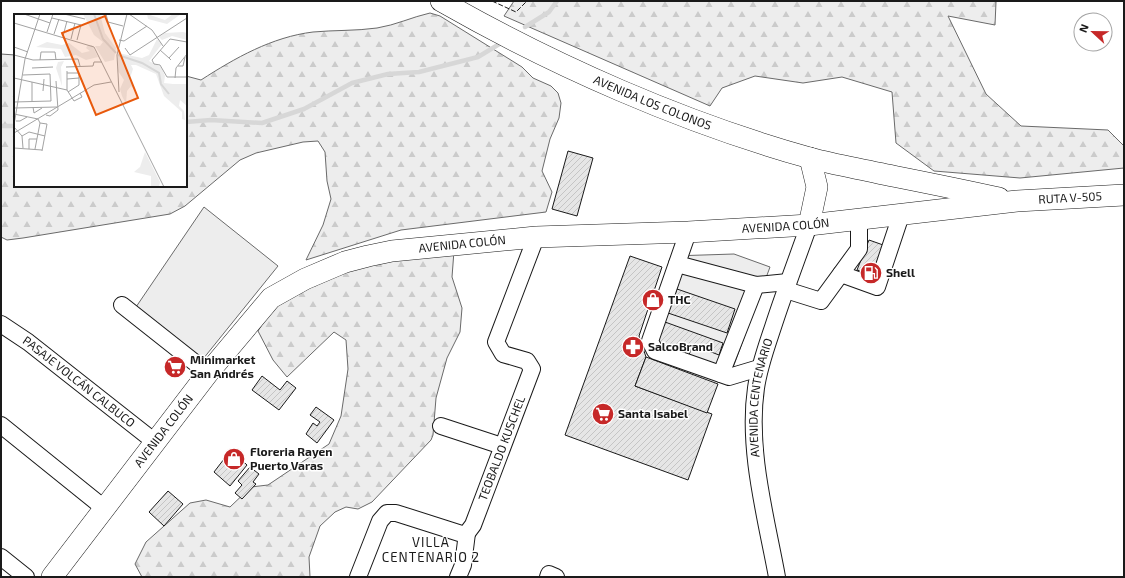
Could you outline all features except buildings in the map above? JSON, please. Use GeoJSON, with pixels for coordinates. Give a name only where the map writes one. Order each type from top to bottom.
{"type":"FeatureCollection","features":[{"type":"Feature","properties":{"kind":"main road","name":"AVENIDA LOS COLONOS"},"geometry":{"type":"LineString","coordinates":[[441,1],[522,44],[578,71],[700,122],[751,140],[810,158],[1017,202]]}},
{"type":"Feature","properties":{"kind":"main road"},"geometry":{"type":"LineString","coordinates":[[810,158],[817,187],[810,225]]}},
{"type":"Feature","properties":{"kind":"main road","name":"RUTA V-505"},"geometry":{"type":"LineString","coordinates":[[1017,202],[1124,195]]}},
{"type":"Feature","properties":{"kind":"main road","name":"AVENIDA COLÓN"},"geometry":{"type":"LineString","coordinates":[[52,577],[208,372],[271,298],[322,271],[368,256],[392,251],[536,237],[688,232],[810,225],[1017,202]]}},
{"type":"Feature","properties":{"kind":"street"},"geometry":{"type":"LineString","coordinates":[[841,274],[877,287],[901,214]]}},
{"type":"Feature","properties":{"kind":"street"},"geometry":{"type":"LineString","coordinates":[[677,264],[756,285],[787,286],[822,301],[859,249],[859,219]]}},
{"type":"Feature","properties":{"kind":"street","name":"AVENIDA CENTENARIO"},"geometry":{"type":"LineString","coordinates":[[777,577],[758,475],[755,447],[754,411],[759,368],[810,225]]}},
{"type":"Feature","properties":{"kind":"street"},"geometry":{"type":"LineString","coordinates":[[688,232],[650,341],[655,351],[729,377],[759,368]]}},
{"type":"Feature","properties":{"kind":"street","name":"TEOBALDO KUSCHEL"},"geometry":{"type":"LineString","coordinates":[[467,533],[475,519],[532,368],[526,361],[503,354],[496,342],[536,237]]}},
{"type":"Feature","properties":{"kind":"street"},"geometry":{"type":"LineString","coordinates":[[721,374],[756,285]]}},
{"type":"Feature","properties":{"kind":"street"},"geometry":{"type":"LineString","coordinates":[[122,305],[208,372]]}},
{"type":"Feature","properties":{"kind":"street","name":"PASAJE VOLCÁN CALBUCO"},"geometry":{"type":"LineString","coordinates":[[1,324],[34,347],[154,442]]}},
{"type":"Feature","properties":{"kind":"street"},"geometry":{"type":"LineString","coordinates":[[1,425],[104,508]]}},
{"type":"Feature","properties":{"kind":"street"},"geometry":{"type":"LineString","coordinates":[[441,426],[502,446]]}},
{"type":"Feature","properties":{"kind":"street"},"geometry":{"type":"LineString","coordinates":[[358,577],[380,521],[386,513],[396,513],[457,533],[467,533],[463,565],[458,577]]}},
{"type":"Feature","properties":{"kind":"street"},"geometry":{"type":"LineString","coordinates":[[1,557],[26,577]]}},
{"type":"Feature","properties":{"kind":"street"},"geometry":{"type":"LineString","coordinates":[[548,577],[549,574],[556,577]]}},
{"type":"Feature","properties":{"kind":"green space"},"geometry":{"type":"Polygon","coordinates":[[[514,1],[994,1],[996,2],[995,25],[948,16],[986,94],[1021,126],[1108,130],[1124,146],[1124,168],[1020,178],[934,171],[896,143],[892,92],[842,77],[803,83],[755,76],[722,88],[710,106],[504,16],[514,1]]]}},
{"type":"Feature","properties":{"kind":"green space"},"geometry":{"type":"Polygon","coordinates":[[[430,13],[440,16],[522,67],[533,78],[551,86],[558,93],[561,103],[559,118],[550,139],[542,171],[552,192],[546,212],[401,230],[306,260],[323,225],[331,199],[327,181],[325,152],[318,141],[303,142],[256,153],[240,160],[185,206],[170,214],[23,238],[7,240],[1,237],[1,54],[14,55],[14,187],[187,187],[187,76],[201,80],[241,56],[269,44],[298,35],[313,32],[377,28],[430,13]]]}},
{"type":"Feature","properties":{"kind":"green space"},"geometry":{"type":"Polygon","coordinates":[[[406,250],[454,251],[452,277],[462,308],[460,332],[447,358],[436,398],[433,435],[431,440],[372,502],[358,509],[346,507],[335,512],[320,526],[309,557],[310,577],[142,577],[135,564],[146,542],[190,503],[206,500],[230,507],[251,487],[268,485],[329,444],[341,416],[348,369],[346,340],[334,332],[287,377],[273,360],[258,331],[288,284],[406,250]]]}},
{"type":"Feature","properties":{"kind":"shaded area"},"geometry":{"type":"Polygon","coordinates":[[[204,207],[278,266],[203,359],[136,307],[204,207]]]}},
{"type":"Feature","properties":{"kind":"shaded area"},"geometry":{"type":"Polygon","coordinates":[[[734,254],[770,267],[727,384],[651,356],[672,256],[734,254]]]}},
{"type":"Feature","properties":{"kind":"waterway"},"geometry":{"type":"LineString","coordinates":[[525,27],[549,12],[557,1]]}},
{"type":"Feature","properties":{"kind":"waterway"},"geometry":{"type":"LineString","coordinates":[[187,122],[211,120],[262,123],[304,109],[352,83],[388,74],[419,72],[478,57],[501,43]]}},
{"type":"Feature","properties":{"kind":"waterway"},"geometry":{"type":"LineString","coordinates":[[1,126],[14,126]]}},
{"type":"Feature","properties":{"kind":"fence"},"geometry":{"type":"LineString","coordinates":[[492,1],[516,12],[527,1]]}},
{"type":"Feature","properties":{"kind":"place","name":"Shell"},"geometry":{"type":"Point","coordinates":[871,273]}},
{"type":"Feature","properties":{"kind":"place","name":"THC"},"geometry":{"type":"Point","coordinates":[653,300]}},
{"type":"Feature","properties":{"kind":"place","name":"SalcoBrand"},"geometry":{"type":"Point","coordinates":[633,347]}},
{"type":"Feature","properties":{"kind":"place","name":"Minimarket San Andrés"},"geometry":{"type":"Point","coordinates":[175,367]}},
{"type":"Feature","properties":{"kind":"place","name":"Santa Isabel"},"geometry":{"type":"Point","coordinates":[603,414]}},
{"type":"Feature","properties":{"kind":"place","name":"Floreria Rayen Puerto Varas"},"geometry":{"type":"Point","coordinates":[234,459]}},
{"type":"Feature","properties":{"kind":"district","name":"VILLA CENTENARIO 2"},"geometry":{"type":"Point","coordinates":[431,550]}}]}
